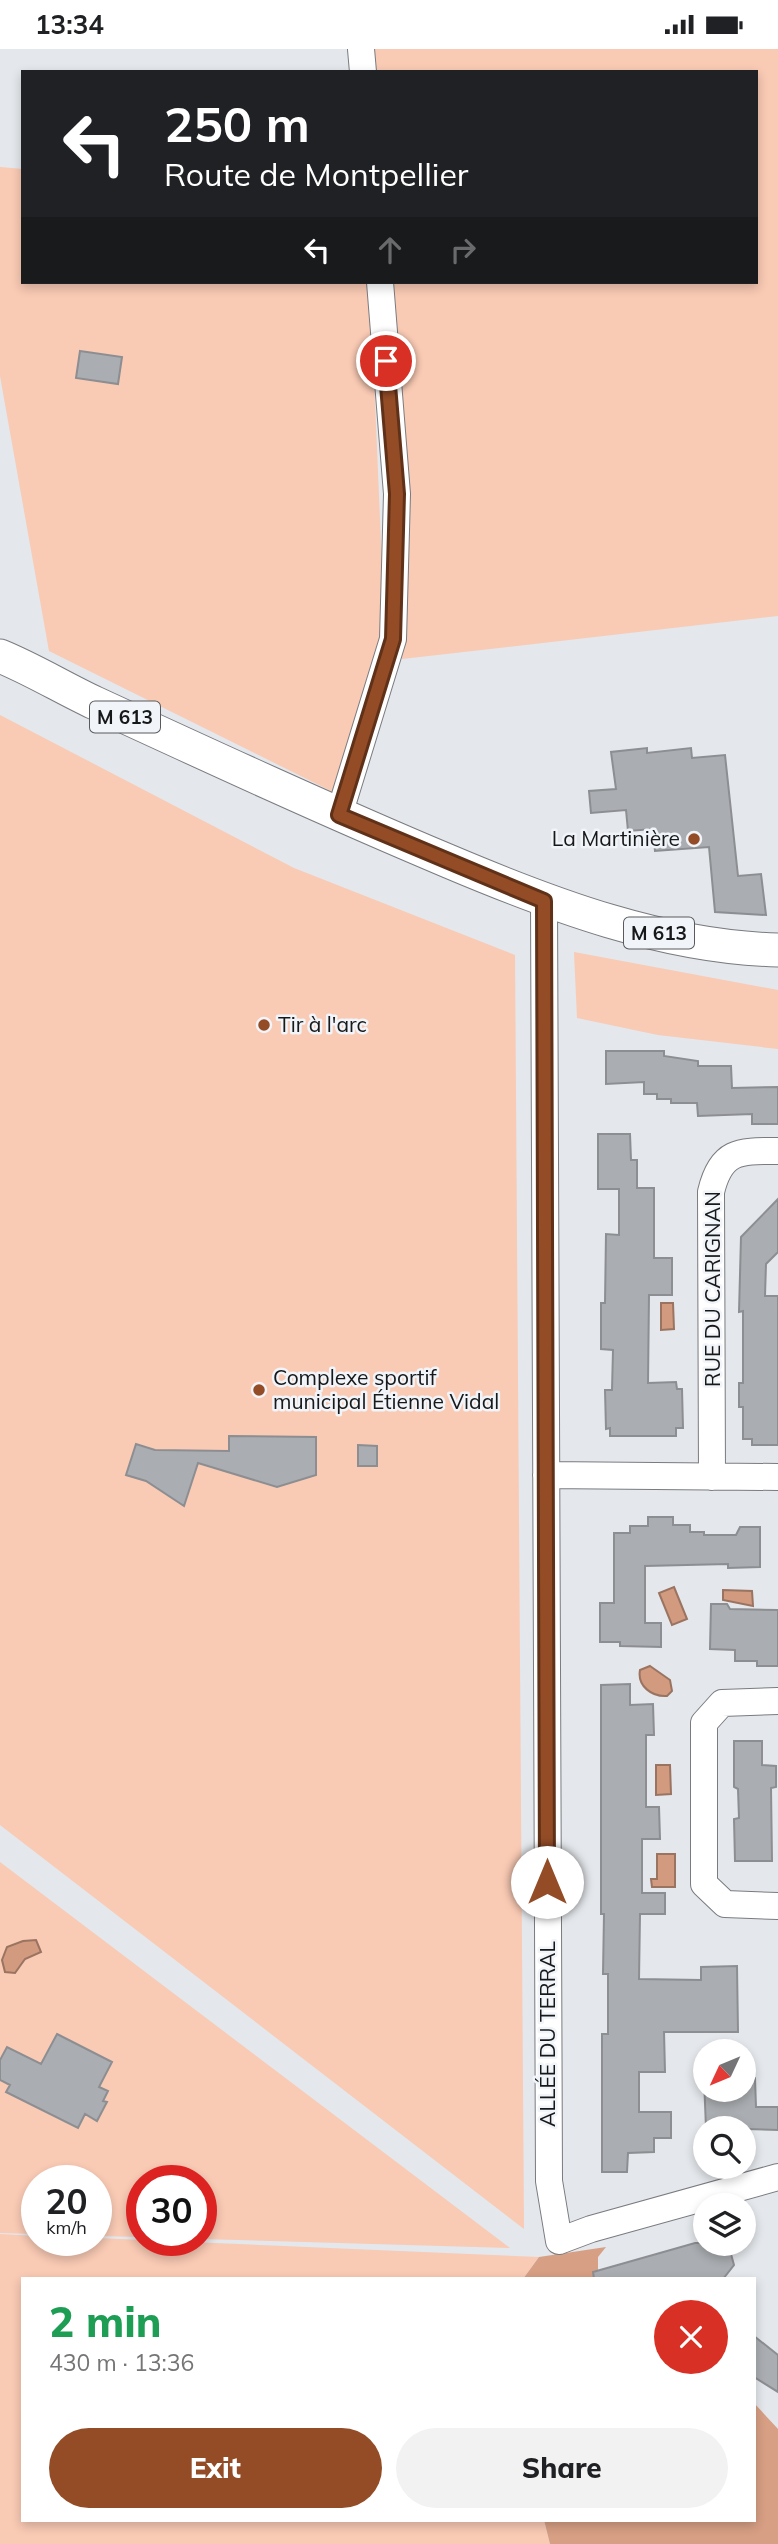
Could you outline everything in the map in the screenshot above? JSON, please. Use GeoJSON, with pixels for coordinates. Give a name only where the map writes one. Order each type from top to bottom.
{"type":"FeatureCollection","features":[{"type":"Feature","properties":{"kind":"main road","name":"M 613"},"geometry":{"type":"LineString","coordinates":[[0,656],[48,682],[339,815],[544,901],[639,929],[746,949],[778,950]]}},
{"type":"Feature","properties":{"kind":"street"},"geometry":{"type":"LineString","coordinates":[[361,49],[363,70]]}},
{"type":"Feature","properties":{"kind":"street"},"geometry":{"type":"LineString","coordinates":[[339,815],[393,639],[397,494],[380,284]]}},
{"type":"Feature","properties":{"kind":"street","name":"ALLÉE DU TERRAL"},"geometry":{"type":"LineString","coordinates":[[544,901],[549,2181],[559,2241],[591,2229],[778,2177]]}},
{"type":"Feature","properties":{"kind":"street","name":"RUE DU CARIGNAN"},"geometry":{"type":"LineString","coordinates":[[712,1477],[711,1192],[716,1170],[726,1159],[743,1151],[778,1151]]}},
{"type":"Feature","properties":{"kind":"street"},"geometry":{"type":"LineString","coordinates":[[546,1475],[778,1477]]}},
{"type":"Feature","properties":{"kind":"street"},"geometry":{"type":"LineString","coordinates":[[778,1701],[722,1703],[704,1723],[704,1884],[725,1904],[778,1906]]}},
{"type":"Feature","properties":{"kind":"shaded area"},"geometry":{"type":"Polygon","coordinates":[[[370,49],[778,49],[778,616],[402,659],[404,495],[388,284],[758,284],[758,70],[371,70],[370,49]]]}},
{"type":"Feature","properties":{"kind":"shaded area"},"geometry":{"type":"Polygon","coordinates":[[[0,167],[21,169],[21,284],[370,284],[385,639],[339,795],[49,651],[0,376],[0,167]]]}},
{"type":"Feature","properties":{"kind":"shaded area","name":"Complexe sportif municipal Étienne Vidal"},"geometry":{"type":"Polygon","coordinates":[[[0,715],[294,868],[515,955],[524,2229],[0,1825],[0,715]]]}},
{"type":"Feature","properties":{"kind":"shaded area"},"geometry":{"type":"Polygon","coordinates":[[[574,952],[778,990],[778,1049],[658,1035],[577,1018],[574,952]]]}},
{"type":"Feature","properties":{"kind":"shaded area"},"geometry":{"type":"Polygon","coordinates":[[[661,1303],[673,1303],[674,1329],[661,1330],[661,1303]]]}},
{"type":"Feature","properties":{"kind":"shaded area"},"geometry":{"type":"Polygon","coordinates":[[[674,1587],[687,1619],[672,1625],[659,1593],[674,1587]]]}},
{"type":"Feature","properties":{"kind":"shaded area"},"geometry":{"type":"Polygon","coordinates":[[[723,1590],[752,1591],[753,1606],[723,1600],[723,1590]]]}},
{"type":"Feature","properties":{"kind":"shaded area"},"geometry":{"type":"Polygon","coordinates":[[[650,1666],[670,1680],[672,1691],[667,1696],[651,1692],[643,1686],[640,1670],[650,1666]]]}},
{"type":"Feature","properties":{"kind":"shaded area"},"geometry":{"type":"Polygon","coordinates":[[[656,1765],[670,1765],[671,1794],[656,1795],[656,1765]]]}},
{"type":"Feature","properties":{"kind":"shaded area"},"geometry":{"type":"Polygon","coordinates":[[[657,1854],[675,1854],[675,1887],[652,1887],[651,1879],[657,1879],[657,1854]]]}},
{"type":"Feature","properties":{"kind":"shaded area"},"geometry":{"type":"Polygon","coordinates":[[[0,1862],[510,2248],[217,2239],[217,2165],[126,2165],[126,2237],[112,2236],[112,2165],[21,2165],[21,2234],[0,2233],[0,1862]]]}},
{"type":"Feature","properties":{"kind":"shaded area"},"geometry":{"type":"Polygon","coordinates":[[[36,1940],[41,1952],[25,1959],[15,1973],[5,1972],[2,1960],[7,1947],[36,1940]]]}},
{"type":"Feature","properties":{"kind":"shaded area"},"geometry":{"type":"Polygon","coordinates":[[[0,2234],[21,2235],[21,2256],[112,2256],[112,2239],[126,2239],[126,2256],[217,2256],[217,2243],[539,2257],[524,2277],[21,2277],[21,2522],[544,2522],[550,2544],[0,2544],[0,2234]]]}},
{"type":"Feature","properties":{"kind":"shaded area"},"geometry":{"type":"Polygon","coordinates":[[[606,2247],[598,2257],[598,2270],[607,2277],[524,2277],[539,2257],[606,2247]]]}},
{"type":"Feature","properties":{"kind":"shaded area"},"geometry":{"type":"Polygon","coordinates":[[[756,2405],[778,2429],[778,2544],[550,2544],[544,2522],[756,2522],[756,2405]]]}},
{"type":"Feature","properties":{"kind":"building"},"geometry":{"type":"Polygon","coordinates":[[[80,351],[122,357],[118,384],[76,378],[80,351]]]}},
{"type":"Feature","properties":{"kind":"building","name":"La Martinière"},"geometry":{"type":"Polygon","coordinates":[[[647,748],[647,753],[691,748],[692,758],[725,755],[738,876],[761,874],[766,915],[715,912],[709,847],[655,851],[653,829],[628,831],[626,810],[591,813],[589,791],[616,789],[611,752],[647,748]]]}},
{"type":"Feature","properties":{"kind":"building"},"geometry":{"type":"Polygon","coordinates":[[[606,1051],[664,1051],[664,1056],[698,1061],[698,1066],[731,1066],[732,1088],[778,1087],[778,1124],[752,1124],[752,1114],[698,1116],[697,1103],[671,1103],[671,1099],[657,1099],[657,1094],[644,1094],[644,1082],[606,1084],[606,1051]]]}},
{"type":"Feature","properties":{"kind":"building"},"geometry":{"type":"Polygon","coordinates":[[[598,1134],[630,1134],[631,1160],[637,1160],[637,1188],[654,1188],[654,1258],[672,1258],[672,1295],[649,1295],[648,1383],[676,1382],[677,1389],[682,1389],[683,1428],[676,1428],[676,1436],[610,1436],[610,1428],[606,1429],[605,1390],[612,1390],[613,1350],[601,1349],[601,1303],[605,1303],[606,1234],[619,1235],[619,1189],[598,1189],[598,1134]]]}},
{"type":"Feature","properties":{"kind":"building"},"geometry":{"type":"Polygon","coordinates":[[[778,1199],[778,1252],[766,1264],[765,1296],[778,1296],[778,1445],[752,1445],[752,1439],[743,1439],[743,1407],[739,1407],[739,1383],[743,1383],[743,1311],[739,1312],[741,1237],[778,1199]]]}},
{"type":"Feature","properties":{"kind":"building"},"geometry":{"type":"Polygon","coordinates":[[[229,1436],[316,1437],[316,1475],[277,1487],[198,1463],[184,1506],[146,1481],[126,1475],[136,1444],[155,1450],[229,1451],[229,1436]]]}},
{"type":"Feature","properties":{"kind":"building"},"geometry":{"type":"Polygon","coordinates":[[[358,1445],[377,1446],[377,1466],[358,1466],[358,1445]]]}},
{"type":"Feature","properties":{"kind":"building"},"geometry":{"type":"Polygon","coordinates":[[[648,1517],[673,1517],[673,1525],[690,1525],[690,1532],[704,1532],[704,1535],[736,1535],[740,1527],[760,1527],[760,1567],[728,1568],[728,1564],[645,1566],[645,1623],[661,1623],[661,1647],[620,1646],[620,1642],[600,1642],[600,1603],[614,1603],[614,1533],[630,1533],[630,1526],[648,1526],[648,1517]]]}},
{"type":"Feature","properties":{"kind":"building"},"geometry":{"type":"Polygon","coordinates":[[[711,1604],[727,1604],[730,1609],[778,1610],[778,1666],[757,1666],[757,1661],[735,1661],[735,1650],[710,1649],[711,1604]]]}},
{"type":"Feature","properties":{"kind":"building"},"geometry":{"type":"Polygon","coordinates":[[[630,1684],[630,1705],[653,1704],[654,1735],[646,1735],[646,1807],[659,1807],[660,1839],[642,1839],[642,1893],[665,1893],[665,1914],[640,1914],[639,1979],[701,1980],[701,1967],[737,1966],[738,2032],[664,2032],[665,2072],[639,2072],[639,2112],[671,2112],[671,2138],[654,2138],[654,2152],[628,2153],[627,2172],[602,2172],[602,2034],[608,2034],[608,1974],[603,1974],[604,1914],[601,1914],[601,1685],[630,1684]]]}},
{"type":"Feature","properties":{"kind":"building"},"geometry":{"type":"Polygon","coordinates":[[[734,1741],[762,1741],[762,1765],[776,1766],[776,1787],[771,1788],[772,1861],[735,1861],[734,1819],[739,1818],[738,1789],[734,1787],[734,1741]]]}},
{"type":"Feature","properties":{"kind":"building"},"geometry":{"type":"Polygon","coordinates":[[[57,2034],[112,2062],[99,2087],[108,2091],[103,2101],[107,2102],[97,2121],[85,2114],[78,2128],[6,2092],[10,2085],[0,2080],[0,2060],[7,2047],[41,2064],[57,2034]]]}},
{"type":"Feature","properties":{"kind":"building"},"geometry":{"type":"Polygon","coordinates":[[[705,2102],[756,2102],[756,2107],[778,2107],[778,2130],[756,2129],[756,2116],[706,2116],[705,2102]]]}},
{"type":"Feature","properties":{"kind":"building"},"geometry":{"type":"Polygon","coordinates":[[[693,2244],[693,2256],[732,2256],[734,2265],[725,2277],[594,2277],[593,2272],[693,2244]]]}},
{"type":"Feature","properties":{"kind":"building"},"geometry":{"type":"Polygon","coordinates":[[[756,2338],[778,2355],[778,2392],[756,2378],[756,2338]]]}},
{"type":"Feature","properties":{"kind":"place","name":"La Martinière"},"geometry":{"type":"Point","coordinates":[694,839]}},
{"type":"Feature","properties":{"kind":"place","name":"Tir à l'arc"},"geometry":{"type":"Point","coordinates":[264,1025]}},
{"type":"Feature","properties":{"kind":"place","name":"Complexe sportif municipal Étienne Vidal"},"geometry":{"type":"Point","coordinates":[259,1390]}},
{"type":"Feature","properties":{"kind":"route"},"geometry":{"type":"LineString","coordinates":[[386,361],[397,494],[393,639],[339,815],[544,901],[547,1882]]}}]}
